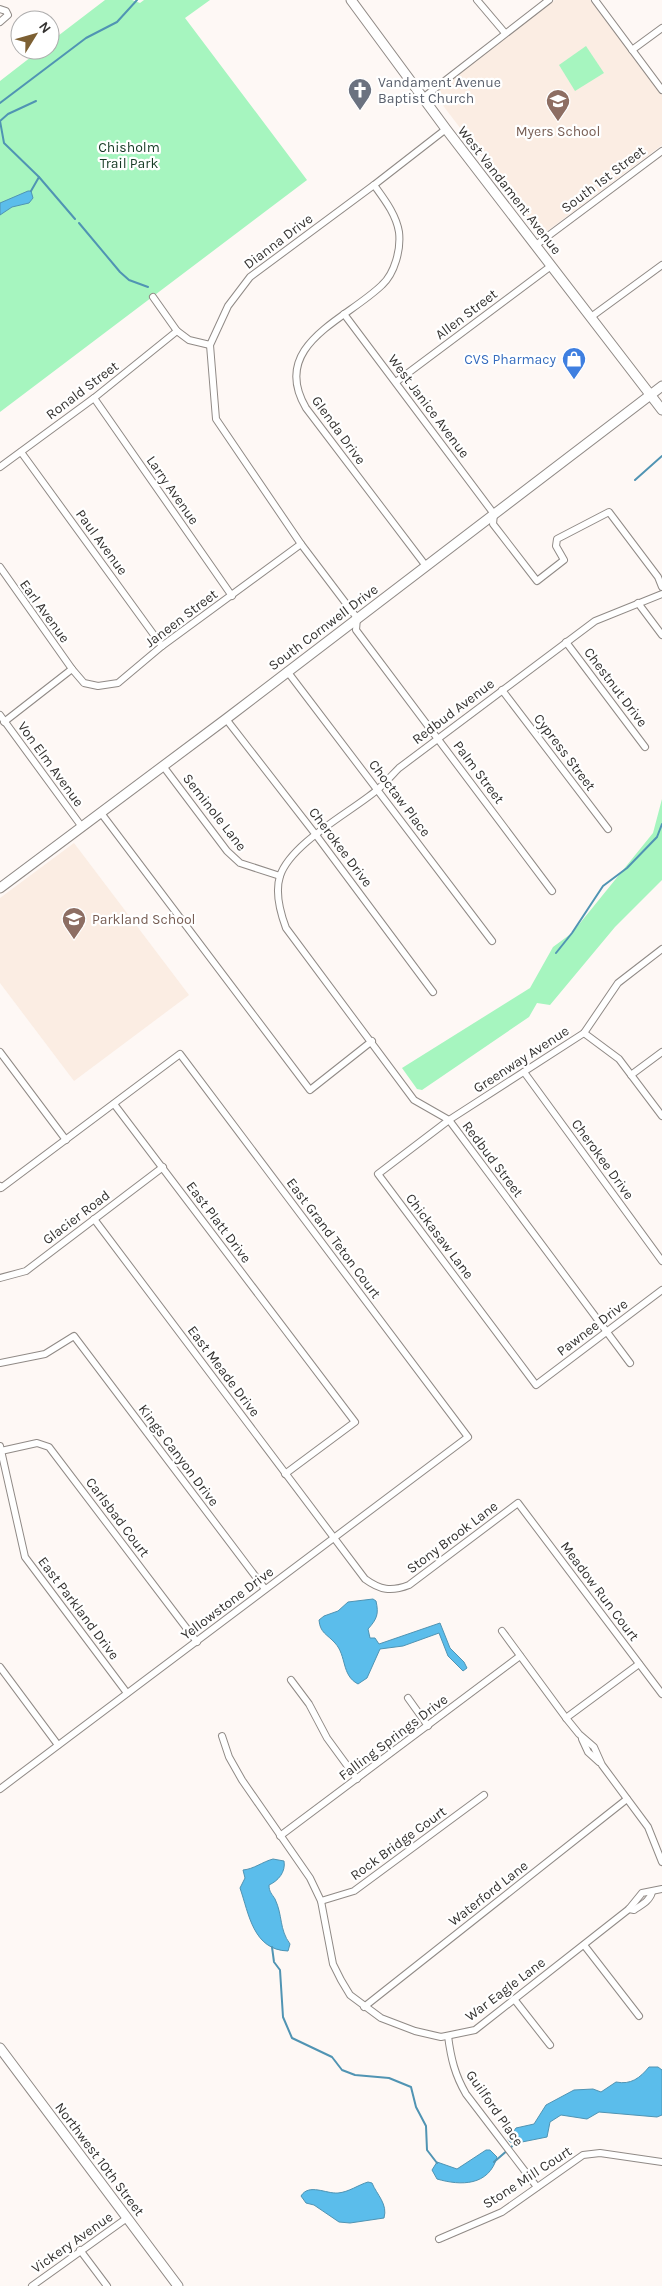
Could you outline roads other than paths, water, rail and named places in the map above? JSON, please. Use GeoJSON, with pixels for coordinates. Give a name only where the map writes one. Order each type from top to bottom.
{"type":"FeatureCollection","features":[{"type":"Feature","properties":{"kind":"main road","name":"West Vandament Avenue"},"geometry":{"type":"LineString","coordinates":[[351,0],[446,129],[662,410]]}},
{"type":"Feature","properties":{"kind":"main road","name":"South Cornwell Drive"},"geometry":{"type":"LineString","coordinates":[[0,888],[226,719],[662,386]]}},
{"type":"Feature","properties":{"kind":"main road","name":"Northwest 10th Street"},"geometry":{"type":"LineString","coordinates":[[0,2048],[178,2286]]}},
{"type":"Feature","properties":{"kind":"street"},"geometry":{"type":"LineString","coordinates":[[478,0],[505,33]]}},
{"type":"Feature","properties":{"kind":"street"},"geometry":{"type":"LineString","coordinates":[[424,97],[549,0]]}},
{"type":"Feature","properties":{"kind":"street"},"geometry":{"type":"LineString","coordinates":[[595,0],[662,90]]}},
{"type":"Feature","properties":{"kind":"street"},"geometry":{"type":"LineString","coordinates":[[0,9],[6,11],[8,15],[0,22]]}},
{"type":"Feature","properties":{"kind":"street"},"geometry":{"type":"LineString","coordinates":[[632,50],[662,28]]}},
{"type":"Feature","properties":{"kind":"street","name":"Dianna Drive"},"geometry":{"type":"LineString","coordinates":[[357,618],[301,544],[216,419],[210,345],[228,306],[250,277],[446,129]]}},
{"type":"Feature","properties":{"kind":"street","name":"South 1st Street"},"geometry":{"type":"LineString","coordinates":[[536,245],[662,151]]}},
{"type":"Feature","properties":{"kind":"street","name":"Glenda Drive"},"geometry":{"type":"LineString","coordinates":[[374,185],[391,210],[399,232],[398,251],[393,269],[383,284],[308,343],[296,366],[298,395],[426,566]]}},
{"type":"Feature","properties":{"kind":"street"},"geometry":{"type":"LineString","coordinates":[[591,318],[662,265]]}},
{"type":"Feature","properties":{"kind":"street","name":"Allen Street"},"geometry":{"type":"LineString","coordinates":[[396,382],[552,266]]}},
{"type":"Feature","properties":{"kind":"street"},"geometry":{"type":"LineString","coordinates":[[153,297],[178,331],[189,340],[210,345]]}},
{"type":"Feature","properties":{"kind":"street","name":"West Janice Avenue"},"geometry":{"type":"LineString","coordinates":[[344,314],[494,514],[493,524],[537,581],[564,560],[556,546],[557,539],[609,512],[658,577],[662,586]]}},
{"type":"Feature","properties":{"kind":"street","name":"Ronald Street"},"geometry":{"type":"LineString","coordinates":[[0,467],[94,398],[178,331]]}},
{"type":"Feature","properties":{"kind":"street","name":"Larry Avenue"},"geometry":{"type":"LineString","coordinates":[[94,398],[232,596]]}},
{"type":"Feature","properties":{"kind":"street","name":"Paul Avenue"},"geometry":{"type":"LineString","coordinates":[[21,452],[162,646]]}},
{"type":"Feature","properties":{"kind":"street","name":"Janeen Street"},"geometry":{"type":"LineString","coordinates":[[72,669],[84,683],[98,686],[118,683],[162,646],[301,544]]}},
{"type":"Feature","properties":{"kind":"street","name":"Earl Avenue"},"geometry":{"type":"LineString","coordinates":[[0,566],[72,669]]}},
{"type":"Feature","properties":{"kind":"street","name":"Redbud Avenue"},"geometry":{"type":"LineString","coordinates":[[280,876],[296,851],[377,790],[399,768],[566,642],[595,621],[662,594]]}},
{"type":"Feature","properties":{"kind":"street"},"geometry":{"type":"LineString","coordinates":[[638,603],[662,635]]}},
{"type":"Feature","properties":{"kind":"street","name":"Palm Street"},"geometry":{"type":"LineString","coordinates":[[357,618],[356,630],[552,890]]}},
{"type":"Feature","properties":{"kind":"street","name":"Chestnut Drive"},"geometry":{"type":"LineString","coordinates":[[566,642],[645,747]]}},
{"type":"Feature","properties":{"kind":"street"},"geometry":{"type":"LineString","coordinates":[[2,718],[72,669]]}},
{"type":"Feature","properties":{"kind":"street","name":"Choctaw Place"},"geometry":{"type":"LineString","coordinates":[[287,671],[492,941]]}},
{"type":"Feature","properties":{"kind":"street","name":"Cypress Street"},"geometry":{"type":"LineString","coordinates":[[502,690],[608,829]]}},
{"type":"Feature","properties":{"kind":"street","name":"Von Elm Avenue"},"geometry":{"type":"LineString","coordinates":[[2,718],[82,827]]}},
{"type":"Feature","properties":{"kind":"street","name":"Cherokee Drive"},"geometry":{"type":"LineString","coordinates":[[226,719],[316,835],[433,992]]}},
{"type":"Feature","properties":{"kind":"street","name":"Seminole Lane"},"geometry":{"type":"LineString","coordinates":[[163,766],[227,851],[240,863],[280,876]]}},
{"type":"Feature","properties":{"kind":"street"},"geometry":{"type":"LineString","coordinates":[[101,813],[310,1090],[372,1041]]}},
{"type":"Feature","properties":{"kind":"street","name":"Redbud Street"},"geometry":{"type":"LineString","coordinates":[[280,876],[280,913],[286,928],[372,1041],[414,1100],[449,1120],[630,1363]]}},
{"type":"Feature","properties":{"kind":"street","name":"Greenway Avenue"},"geometry":{"type":"LineString","coordinates":[[449,1120],[584,1033],[618,983],[662,949]]}},
{"type":"Feature","properties":{"kind":"street"},"geometry":{"type":"LineString","coordinates":[[584,1033],[619,1059],[662,1116]]}},
{"type":"Feature","properties":{"kind":"street"},"geometry":{"type":"LineString","coordinates":[[0,1052],[66,1140]]}},
{"type":"Feature","properties":{"kind":"street"},"geometry":{"type":"LineString","coordinates":[[631,1075],[662,1052]]}},
{"type":"Feature","properties":{"kind":"street","name":"East Grand Teton Court"},"geometry":{"type":"LineString","coordinates":[[114,1104],[180,1054],[468,1437]]}},
{"type":"Feature","properties":{"kind":"street","name":"Cherokee Drive"},"geometry":{"type":"LineString","coordinates":[[524,1072],[662,1261]]}},
{"type":"Feature","properties":{"kind":"street"},"geometry":{"type":"LineString","coordinates":[[1,1187],[114,1104]]}},
{"type":"Feature","properties":{"kind":"street","name":"East Platt Drive"},"geometry":{"type":"LineString","coordinates":[[114,1104],[355,1422],[285,1474]]}},
{"type":"Feature","properties":{"kind":"street","name":"Chickasaw Lane"},"geometry":{"type":"LineString","coordinates":[[449,1120],[378,1174],[536,1385]]}},
{"type":"Feature","properties":{"kind":"street","name":"Glacier Road"},"geometry":{"type":"LineString","coordinates":[[0,1278],[26,1270],[162,1167]]}},
{"type":"Feature","properties":{"kind":"street","name":"East Meade Drive"},"geometry":{"type":"LineString","coordinates":[[94,1219],[334,1538]]}},
{"type":"Feature","properties":{"kind":"street","name":"Pawnee Drive"},"geometry":{"type":"LineString","coordinates":[[536,1385],[662,1290]]}},
{"type":"Feature","properties":{"kind":"street","name":"Kings Canyon Drive"},"geometry":{"type":"LineString","coordinates":[[0,1363],[45,1354],[74,1336],[265,1589]]}},
{"type":"Feature","properties":{"kind":"street","name":"Yellowstone Drive"},"geometry":{"type":"LineString","coordinates":[[0,1789],[468,1437]]}},
{"type":"Feature","properties":{"kind":"street","name":"Carlsbad Court"},"geometry":{"type":"LineString","coordinates":[[0,1449],[37,1443],[49,1446],[197,1642]]}},
{"type":"Feature","properties":{"kind":"street","name":"East Parkland Drive"},"geometry":{"type":"LineString","coordinates":[[0,1449],[25,1557],[127,1693]]}},
{"type":"Feature","properties":{"kind":"street","name":"Stony Brook Lane"},"geometry":{"type":"LineString","coordinates":[[334,1538],[365,1579],[378,1588],[396,1590],[409,1585],[518,1503]]}},
{"type":"Feature","properties":{"kind":"street","name":"Meadow Run Court"},"geometry":{"type":"LineString","coordinates":[[518,1503],[662,1694]]}},
{"type":"Feature","properties":{"kind":"street"},"geometry":{"type":"LineString","coordinates":[[502,1631],[566,1718],[594,1747],[602,1765],[648,1827],[662,1862]]}},
{"type":"Feature","properties":{"kind":"street","name":"Falling Springs Drive"},"geometry":{"type":"LineString","coordinates":[[280,1836],[520,1656]]}},
{"type":"Feature","properties":{"kind":"street"},"geometry":{"type":"LineString","coordinates":[[566,1718],[639,1664]]}},
{"type":"Feature","properties":{"kind":"street"},"geometry":{"type":"LineString","coordinates":[[0,1667],[58,1745]]}},
{"type":"Feature","properties":{"kind":"street"},"geometry":{"type":"LineString","coordinates":[[0,1681],[7,1676]]}},
{"type":"Feature","properties":{"kind":"street"},"geometry":{"type":"LineString","coordinates":[[291,1680],[309,1704],[327,1738],[357,1779]]}},
{"type":"Feature","properties":{"kind":"street"},"geometry":{"type":"LineString","coordinates":[[408,1698],[428,1726]]}},
{"type":"Feature","properties":{"kind":"street","name":"War Eagle Lane"},"geometry":{"type":"LineString","coordinates":[[222,1736],[242,1780],[310,1878],[321,1901],[333,1964],[350,1994],[364,2007],[381,2018],[415,2031],[441,2037],[475,2030],[629,1909],[634,1910],[644,1904],[651,1897],[652,1892],[662,1889]]}},
{"type":"Feature","properties":{"kind":"street","name":"Rock Bridge Court"},"geometry":{"type":"LineString","coordinates":[[321,1901],[354,1891],[484,1795]]}},
{"type":"Feature","properties":{"kind":"street","name":"Waterford Lane"},"geometry":{"type":"LineString","coordinates":[[364,2007],[627,1799]]}},
{"type":"Feature","properties":{"kind":"street"},"geometry":{"type":"LineString","coordinates":[[584,1945],[639,2016]]}},
{"type":"Feature","properties":{"kind":"street"},"geometry":{"type":"LineString","coordinates":[[514,1999],[550,2045]]}},
{"type":"Feature","properties":{"kind":"street","name":"Guilford Place"},"geometry":{"type":"LineString","coordinates":[[448,2036],[451,2061],[456,2078],[466,2094],[537,2187]]}},
{"type":"Feature","properties":{"kind":"street","name":"Stone Mill Court"},"geometry":{"type":"LineString","coordinates":[[439,2240],[502,2212],[583,2155],[600,2153],[662,2162]]}},
{"type":"Feature","properties":{"kind":"street","name":"Vickery Avenue"},"geometry":{"type":"LineString","coordinates":[[32,2286],[127,2218]]}},
{"type":"Feature","properties":{"kind":"street"},"geometry":{"type":"LineString","coordinates":[[80,2250],[107,2286]]}},
{"type":"Feature","properties":{"kind":"water"},"geometry":{"type":"Polygon","coordinates":[[[31,191],[33,198],[29,203],[12,207],[0,215],[0,203],[31,191]]]}},
{"type":"Feature","properties":{"kind":"water"},"geometry":{"type":"Polygon","coordinates":[[[373,1599],[376,1601],[377,1613],[368,1629],[370,1638],[375,1638],[379,1644],[440,1623],[450,1648],[464,1662],[467,1668],[463,1671],[448,1656],[439,1633],[403,1646],[380,1649],[367,1678],[358,1684],[349,1676],[339,1648],[322,1631],[319,1620],[338,1611],[348,1602],[373,1599]]]}},
{"type":"Feature","properties":{"kind":"water"},"geometry":{"type":"Polygon","coordinates":[[[273,1859],[284,1861],[284,1869],[281,1876],[269,1885],[277,1905],[284,1933],[290,1944],[288,1951],[276,1949],[260,1937],[254,1929],[240,1888],[245,1878],[243,1870],[273,1859]]]}},
{"type":"Feature","properties":{"kind":"water"},"geometry":{"type":"Polygon","coordinates":[[[649,2067],[658,2067],[662,2070],[662,2115],[657,2117],[599,2112],[587,2119],[561,2115],[550,2122],[547,2137],[517,2143],[510,2142],[508,2139],[516,2128],[534,2124],[546,2105],[574,2090],[593,2089],[601,2092],[616,2082],[621,2083],[635,2080],[649,2067]]]}},
{"type":"Feature","properties":{"kind":"water"},"geometry":{"type":"Polygon","coordinates":[[[486,2150],[490,2150],[497,2157],[493,2167],[488,2174],[473,2182],[455,2183],[437,2179],[432,2170],[437,2162],[457,2169],[486,2150]]]}},
{"type":"Feature","properties":{"kind":"water"},"geometry":{"type":"Polygon","coordinates":[[[368,2182],[372,2183],[385,2208],[384,2218],[350,2223],[339,2222],[314,2205],[306,2203],[301,2196],[308,2190],[338,2193],[368,2182]]]}},
{"type":"Feature","properties":{"kind":"waterway"},"geometry":{"type":"LineString","coordinates":[[0,103],[86,38],[117,22],[137,0]]}},
{"type":"Feature","properties":{"kind":"waterway"},"geometry":{"type":"LineString","coordinates":[[36,101],[8,114],[0,121],[4,143],[39,177],[75,219]]}},
{"type":"Feature","properties":{"kind":"waterway"},"geometry":{"type":"LineString","coordinates":[[31,191],[39,177]]}},
{"type":"Feature","properties":{"kind":"waterway"},"geometry":{"type":"LineString","coordinates":[[79,223],[120,272],[129,280],[148,287]]}},
{"type":"Feature","properties":{"kind":"waterway"},"geometry":{"type":"LineString","coordinates":[[635,480],[662,456]]}},
{"type":"Feature","properties":{"kind":"waterway"},"geometry":{"type":"LineString","coordinates":[[556,953],[572,933],[603,886],[627,868],[657,837],[662,824]]}},
{"type":"Feature","properties":{"kind":"waterway"},"geometry":{"type":"LineString","coordinates":[[272,1947],[274,1962],[280,1970],[283,2017],[292,2038],[332,2057],[342,2070],[355,2075],[389,2078],[411,2087],[416,2107],[426,2126],[427,2150],[437,2163]]}},
{"type":"Feature","properties":{"kind":"waterway"},"geometry":{"type":"LineString","coordinates":[[494,2162],[517,2142]]}},
{"type":"Feature","properties":{"kind":"place","name":"Vandament Avenue Baptist Church"},"geometry":{"type":"Point","coordinates":[360,111]}},
{"type":"Feature","properties":{"kind":"place","name":"Myers School"},"geometry":{"type":"Point","coordinates":[558,122]}},
{"type":"Feature","properties":{"kind":"place","name":"CVS Pharmacy"},"geometry":{"type":"Point","coordinates":[574,380]}},
{"type":"Feature","properties":{"kind":"place","name":"Parkland School"},"geometry":{"type":"Point","coordinates":[74,940]}},
{"type":"Feature","properties":{"kind":"park label","name":"Chisholm Trail Park"},"geometry":{"type":"Point","coordinates":[129,156]}}]}
